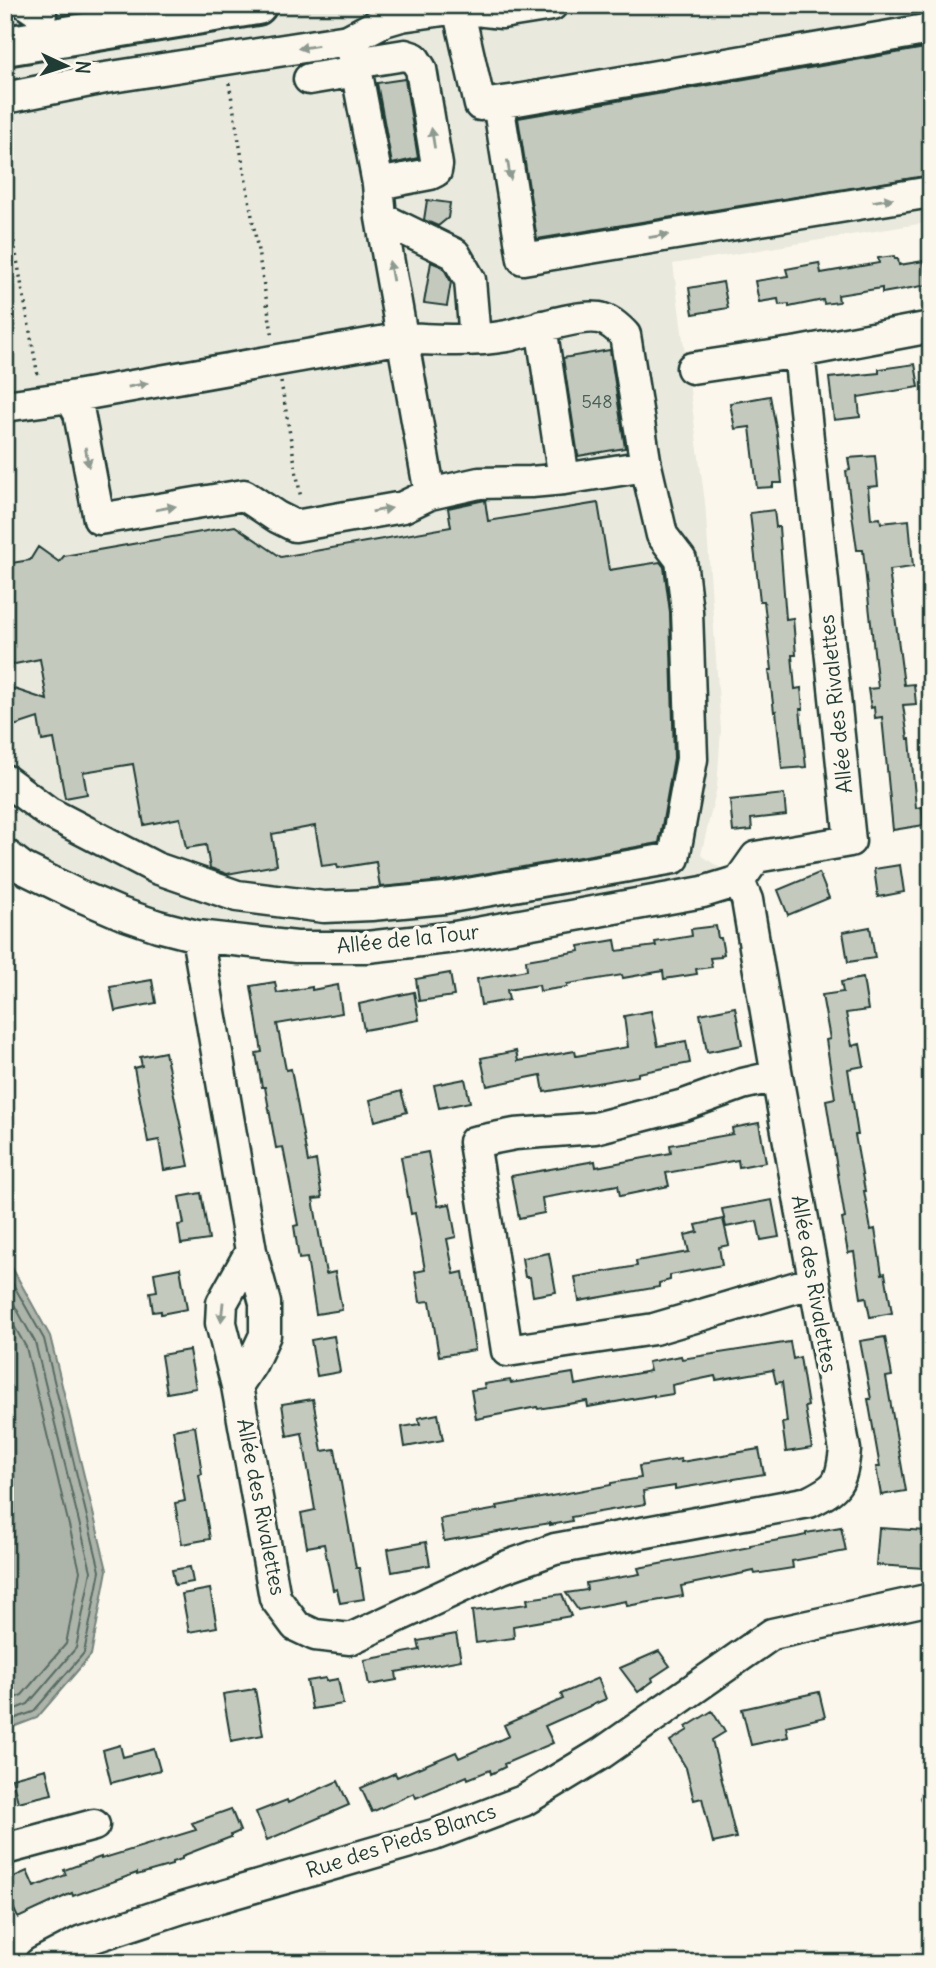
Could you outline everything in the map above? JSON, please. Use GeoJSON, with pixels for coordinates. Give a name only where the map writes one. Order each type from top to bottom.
{"type":"FeatureCollection","features":[{"type":"Feature","properties":{"kind":"main road"},"geometry":{"type":"LineString","coordinates":[[5,46],[34,19],[96,5]]}},
{"type":"Feature","properties":{"kind":"main road"},"geometry":{"type":"LineString","coordinates":[[34,19],[257,5]]}},
{"type":"Feature","properties":{"kind":"street"},"geometry":{"type":"LineString","coordinates":[[309,79],[353,58],[384,21],[458,8],[502,13],[552,5]]}},
{"type":"Feature","properties":{"kind":"street"},"geometry":{"type":"LineString","coordinates":[[458,8],[480,105],[931,29]]}},
{"type":"Feature","properties":{"kind":"street"},"geometry":{"type":"LineString","coordinates":[[5,65],[46,59],[34,19]]}},
{"type":"Feature","properties":{"kind":"street"},"geometry":{"type":"LineString","coordinates":[[5,98],[105,78],[405,55],[414,58],[421,69],[436,171],[378,184]]}},
{"type":"Feature","properties":{"kind":"street"},"geometry":{"type":"LineString","coordinates":[[353,58],[378,184],[381,218],[430,494]]}},
{"type":"Feature","properties":{"kind":"street"},"geometry":{"type":"LineString","coordinates":[[498,103],[523,259],[931,192]]}},
{"type":"Feature","properties":{"kind":"street"},"geometry":{"type":"LineString","coordinates":[[381,218],[455,254],[470,280],[475,339]]}},
{"type":"Feature","properties":{"kind":"street"},"geometry":{"type":"LineString","coordinates":[[5,406],[403,338],[455,341],[506,336],[541,326],[590,317],[603,318],[625,335],[646,466],[662,535],[681,560],[687,611],[692,759],[674,858],[445,898],[324,907],[237,896],[156,868],[48,812],[5,780]]}},
{"type":"Feature","properties":{"kind":"street"},"geometry":{"type":"LineString","coordinates":[[541,326],[564,479]]}},
{"type":"Feature","properties":{"kind":"street"},"geometry":{"type":"LineString","coordinates":[[692,368],[799,352],[931,327]]}},
{"type":"Feature","properties":{"kind":"street","name":"Allée des Rivalettes"},"geometry":{"type":"LineString","coordinates":[[251,1251],[222,1303],[220,1323],[237,1386],[275,1598],[296,1626],[315,1635],[350,1639],[502,1568],[555,1549],[809,1502],[831,1491],[842,1473],[845,1450],[747,900],[739,881],[756,857],[850,841],[799,352]]}},
{"type":"Feature","properties":{"kind":"street"},"geometry":{"type":"LineString","coordinates":[[70,397],[79,413],[99,519],[244,495],[276,517],[295,526],[403,507],[430,494],[479,483],[564,479],[646,466]]}},
{"type":"Feature","properties":{"kind":"street","name":"Allée de la Tour"},"geometry":{"type":"LineString","coordinates":[[5,854],[23,867],[120,914],[197,936],[296,947],[367,947],[481,932],[703,892],[739,881]]}},
{"type":"Feature","properties":{"kind":"street"},"geometry":{"type":"LineString","coordinates":[[197,936],[251,1251],[265,1303],[265,1335],[237,1386]]}},
{"type":"Feature","properties":{"kind":"street"},"geometry":{"type":"LineString","coordinates":[[777,1076],[742,1084],[671,1109],[595,1128],[514,1134],[474,1142],[507,1351],[654,1329],[814,1282]]}},
{"type":"Feature","properties":{"kind":"street","name":"Rue des Pieds Blancs"},"geometry":{"type":"LineString","coordinates":[[40,1963],[82,1941],[233,1893],[434,1835],[523,1801],[602,1753],[772,1634],[931,1599]]}},
{"type":"Feature","properties":{"kind":"street"},"geometry":{"type":"LineString","coordinates":[[5,1849],[94,1825]]}},
{"type":"Feature","properties":{"kind":"path"},"geometry":{"type":"LineString","coordinates":[[228,78],[275,348]]}},
{"type":"Feature","properties":{"kind":"path"},"geometry":{"type":"LineString","coordinates":[[5,192],[38,377]]}},
{"type":"Feature","properties":{"kind":"path"},"geometry":{"type":"LineString","coordinates":[[279,370],[301,504]]}},
{"type":"Feature","properties":{"kind":"shaded area"},"geometry":{"type":"Polygon","coordinates":[[[5,5],[931,5],[931,222],[673,264],[705,502],[721,730],[717,787],[701,855],[739,881],[455,937],[197,936],[5,854],[5,5]]]}},
{"type":"Feature","properties":{"kind":"water"},"geometry":{"type":"Polygon","coordinates":[[[5,1255],[50,1336],[107,1570],[91,1655],[37,1718],[5,1730],[5,1255]]]}},
{"type":"Feature","properties":{"kind":"building"},"geometry":{"type":"Polygon","coordinates":[[[931,47],[931,175],[537,239],[518,118],[931,47]]]}},
{"type":"Feature","properties":{"kind":"building"},"geometry":{"type":"Polygon","coordinates":[[[405,79],[418,158],[392,164],[377,83],[405,79]]]}},
{"type":"Feature","properties":{"kind":"building"},"geometry":{"type":"Polygon","coordinates":[[[427,200],[450,203],[448,218],[438,226],[424,220],[427,200]]]}},
{"type":"Feature","properties":{"kind":"building"},"geometry":{"type":"Polygon","coordinates":[[[894,256],[899,265],[924,261],[928,285],[882,293],[882,288],[838,295],[839,302],[824,304],[823,300],[789,307],[789,304],[779,305],[778,299],[759,302],[755,281],[788,276],[786,269],[819,263],[821,273],[879,263],[878,258],[894,256]]]}},
{"type":"Feature","properties":{"kind":"building"},"geometry":{"type":"Polygon","coordinates":[[[431,262],[443,267],[451,282],[447,306],[424,303],[431,262]]]}},
{"type":"Feature","properties":{"kind":"building"},"geometry":{"type":"Polygon","coordinates":[[[723,282],[728,308],[693,314],[689,288],[723,282]]]}},
{"type":"Feature","properties":{"kind":"building"},"geometry":{"type":"Polygon","coordinates":[[[610,350],[625,448],[578,456],[563,358],[610,350]]]}},
{"type":"Feature","properties":{"kind":"building"},"geometry":{"type":"Polygon","coordinates":[[[915,364],[919,387],[858,397],[860,417],[834,420],[829,378],[879,373],[879,369],[915,364]]]}},
{"type":"Feature","properties":{"kind":"building"},"geometry":{"type":"Polygon","coordinates":[[[770,396],[782,483],[773,483],[773,487],[757,488],[750,427],[735,429],[730,403],[770,396]]]}},
{"type":"Feature","properties":{"kind":"building"},"geometry":{"type":"Polygon","coordinates":[[[875,456],[878,486],[868,487],[871,519],[880,518],[881,523],[909,520],[913,567],[889,570],[904,685],[914,684],[916,704],[903,705],[910,739],[916,808],[922,807],[924,825],[893,830],[882,717],[875,718],[868,689],[878,688],[863,550],[857,550],[846,471],[850,470],[848,458],[875,456]]]}},
{"type":"Feature","properties":{"kind":"building"},"geometry":{"type":"Polygon","coordinates":[[[485,500],[488,521],[598,503],[609,570],[660,562],[664,567],[670,612],[674,758],[659,843],[443,881],[380,887],[376,862],[338,868],[337,864],[322,866],[315,826],[272,834],[277,865],[227,874],[210,868],[206,845],[186,848],[180,818],[144,825],[133,764],[83,772],[87,794],[65,798],[54,739],[42,741],[38,718],[5,726],[5,686],[47,700],[40,659],[5,666],[5,564],[30,560],[38,547],[59,562],[64,556],[235,526],[281,557],[451,527],[448,508],[485,500]]]}},
{"type":"Feature","properties":{"kind":"building"},"geometry":{"type":"Polygon","coordinates":[[[774,510],[776,527],[779,527],[786,619],[793,618],[796,655],[792,655],[795,689],[801,688],[803,709],[800,709],[806,767],[782,769],[769,670],[772,670],[764,601],[760,601],[750,513],[774,510]]]}},
{"type":"Feature","properties":{"kind":"building"},"geometry":{"type":"Polygon","coordinates":[[[784,794],[786,815],[751,819],[752,830],[733,832],[730,800],[784,794]]]}},
{"type":"Feature","properties":{"kind":"building"},"geometry":{"type":"Polygon","coordinates":[[[900,865],[904,892],[878,897],[874,869],[900,865]]]}},
{"type":"Feature","properties":{"kind":"building"},"geometry":{"type":"Polygon","coordinates":[[[819,873],[829,898],[788,915],[778,890],[819,873]]]}},
{"type":"Feature","properties":{"kind":"building"},"geometry":{"type":"Polygon","coordinates":[[[716,926],[724,954],[710,958],[712,967],[696,969],[697,974],[664,979],[663,971],[623,978],[622,975],[540,991],[539,985],[507,990],[509,1000],[481,1005],[477,979],[527,970],[526,960],[580,951],[579,946],[615,940],[617,951],[656,946],[655,942],[692,936],[691,929],[716,926]]]}},
{"type":"Feature","properties":{"kind":"building"},"geometry":{"type":"Polygon","coordinates":[[[870,927],[875,958],[848,962],[843,932],[870,927]]]}},
{"type":"Feature","properties":{"kind":"building"},"geometry":{"type":"Polygon","coordinates":[[[450,973],[454,996],[419,1001],[416,979],[450,973]]]}},
{"type":"Feature","properties":{"kind":"building"},"geometry":{"type":"Polygon","coordinates":[[[863,978],[868,1010],[846,1013],[852,1046],[860,1044],[864,1066],[848,1069],[858,1135],[855,1135],[871,1230],[875,1229],[892,1313],[870,1317],[866,1297],[861,1298],[854,1252],[848,1253],[842,1219],[845,1218],[826,1100],[835,1098],[826,1040],[830,1039],[822,995],[843,992],[841,982],[863,978]]]}},
{"type":"Feature","properties":{"kind":"building"},"geometry":{"type":"Polygon","coordinates":[[[152,980],[156,1003],[115,1011],[110,987],[152,980]]]}},
{"type":"Feature","properties":{"kind":"building"},"geometry":{"type":"Polygon","coordinates":[[[275,982],[277,993],[338,985],[342,1013],[277,1024],[286,1070],[291,1069],[308,1162],[316,1160],[322,1198],[313,1199],[326,1274],[335,1272],[342,1310],[316,1314],[307,1258],[299,1259],[294,1226],[298,1225],[283,1147],[276,1148],[265,1087],[262,1087],[256,1053],[262,1052],[251,986],[275,982]]]}},
{"type":"Feature","properties":{"kind":"building"},"geometry":{"type":"Polygon","coordinates":[[[414,992],[419,1020],[364,1030],[359,1004],[414,992]]]}},
{"type":"Feature","properties":{"kind":"building"},"geometry":{"type":"Polygon","coordinates":[[[735,1007],[742,1045],[707,1052],[700,1014],[735,1007]]]}},
{"type":"Feature","properties":{"kind":"building"},"geometry":{"type":"Polygon","coordinates":[[[651,1011],[658,1046],[686,1041],[690,1063],[638,1073],[638,1076],[544,1092],[541,1075],[487,1086],[481,1058],[516,1051],[518,1061],[575,1051],[576,1056],[628,1047],[624,1016],[651,1011]]]}},
{"type":"Feature","properties":{"kind":"building"},"geometry":{"type":"Polygon","coordinates":[[[165,1052],[189,1166],[164,1170],[159,1140],[148,1142],[134,1068],[142,1066],[140,1057],[165,1052]]]}},
{"type":"Feature","properties":{"kind":"building"},"geometry":{"type":"Polygon","coordinates":[[[465,1079],[470,1102],[439,1108],[434,1085],[465,1079]]]}},
{"type":"Feature","properties":{"kind":"building"},"geometry":{"type":"Polygon","coordinates":[[[401,1091],[407,1112],[375,1121],[370,1100],[401,1091]]]}},
{"type":"Feature","properties":{"kind":"building"},"geometry":{"type":"Polygon","coordinates":[[[759,1123],[766,1162],[739,1167],[738,1160],[666,1173],[669,1186],[620,1196],[618,1185],[542,1198],[544,1213],[519,1218],[511,1176],[595,1161],[596,1167],[671,1153],[670,1145],[733,1134],[732,1128],[759,1123]]]}},
{"type":"Feature","properties":{"kind":"building"},"geometry":{"type":"Polygon","coordinates":[[[428,1152],[438,1206],[450,1204],[456,1237],[447,1239],[454,1274],[463,1272],[475,1350],[439,1356],[430,1301],[420,1302],[415,1272],[425,1270],[401,1157],[428,1152]]]}},
{"type":"Feature","properties":{"kind":"building"},"geometry":{"type":"Polygon","coordinates":[[[201,1193],[209,1240],[181,1244],[178,1225],[184,1224],[179,1197],[201,1193]]]}},
{"type":"Feature","properties":{"kind":"building"},"geometry":{"type":"Polygon","coordinates":[[[772,1200],[779,1237],[761,1240],[757,1221],[726,1227],[722,1209],[772,1200]]]}},
{"type":"Feature","properties":{"kind":"building"},"geometry":{"type":"Polygon","coordinates":[[[723,1219],[729,1245],[719,1247],[722,1265],[670,1275],[670,1280],[659,1283],[659,1287],[579,1301],[575,1277],[637,1266],[636,1261],[689,1252],[685,1235],[698,1232],[696,1225],[723,1219]]]}},
{"type":"Feature","properties":{"kind":"building"},"geometry":{"type":"Polygon","coordinates":[[[549,1253],[556,1292],[533,1296],[530,1277],[525,1277],[522,1258],[549,1253]]]}},
{"type":"Feature","properties":{"kind":"building"},"geometry":{"type":"Polygon","coordinates":[[[180,1268],[187,1309],[161,1314],[161,1311],[153,1312],[150,1292],[157,1291],[154,1273],[180,1268]]]}},
{"type":"Feature","properties":{"kind":"building"},"geometry":{"type":"Polygon","coordinates":[[[334,1336],[340,1372],[317,1376],[311,1340],[334,1336]]]}},
{"type":"Feature","properties":{"kind":"building"},"geometry":{"type":"Polygon","coordinates":[[[885,1337],[892,1376],[886,1377],[906,1491],[881,1495],[876,1467],[880,1467],[868,1399],[871,1399],[860,1341],[885,1337]]]}},
{"type":"Feature","properties":{"kind":"building"},"geometry":{"type":"Polygon","coordinates":[[[790,1342],[793,1359],[800,1357],[812,1448],[786,1452],[782,1423],[787,1422],[782,1382],[776,1383],[773,1370],[716,1380],[715,1376],[672,1385],[673,1394],[588,1407],[587,1401],[538,1409],[537,1407],[476,1419],[471,1390],[485,1388],[484,1384],[510,1380],[511,1383],[573,1373],[575,1385],[650,1371],[648,1362],[790,1342]]]}},
{"type":"Feature","properties":{"kind":"building"},"geometry":{"type":"Polygon","coordinates":[[[189,1350],[196,1388],[167,1393],[161,1355],[189,1350]]]}},
{"type":"Feature","properties":{"kind":"building"},"geometry":{"type":"Polygon","coordinates":[[[313,1399],[322,1451],[335,1449],[364,1599],[340,1603],[337,1589],[333,1590],[324,1544],[307,1547],[301,1513],[315,1510],[302,1433],[287,1436],[282,1404],[313,1399]]]}},
{"type":"Feature","properties":{"kind":"building"},"geometry":{"type":"Polygon","coordinates":[[[438,1414],[443,1440],[405,1447],[402,1427],[420,1424],[418,1418],[438,1414]]]}},
{"type":"Feature","properties":{"kind":"building"},"geometry":{"type":"Polygon","coordinates":[[[195,1426],[202,1474],[199,1475],[210,1539],[182,1544],[175,1503],[185,1501],[173,1430],[195,1426]]]}},
{"type":"Feature","properties":{"kind":"building"},"geometry":{"type":"Polygon","coordinates":[[[759,1449],[764,1474],[675,1489],[675,1486],[643,1491],[645,1504],[571,1517],[572,1521],[444,1541],[440,1519],[641,1478],[639,1466],[759,1449]]]}},
{"type":"Feature","properties":{"kind":"building"},"geometry":{"type":"Polygon","coordinates":[[[841,1527],[846,1551],[792,1561],[793,1568],[755,1574],[754,1571],[681,1586],[683,1596],[627,1606],[626,1601],[578,1610],[566,1593],[587,1590],[586,1583],[640,1574],[638,1568],[841,1527]]]}},
{"type":"Feature","properties":{"kind":"building"},"geometry":{"type":"Polygon","coordinates":[[[879,1528],[927,1531],[924,1568],[876,1565],[879,1528]]]}},
{"type":"Feature","properties":{"kind":"building"},"geometry":{"type":"Polygon","coordinates":[[[426,1542],[430,1565],[392,1572],[388,1549],[426,1542]]]}},
{"type":"Feature","properties":{"kind":"building"},"geometry":{"type":"Polygon","coordinates":[[[190,1567],[193,1582],[175,1585],[172,1570],[190,1567]]]}},
{"type":"Feature","properties":{"kind":"building"},"geometry":{"type":"Polygon","coordinates":[[[210,1589],[217,1627],[189,1632],[182,1594],[210,1589]]]}},
{"type":"Feature","properties":{"kind":"building"},"geometry":{"type":"Polygon","coordinates":[[[562,1594],[571,1616],[513,1626],[514,1638],[476,1643],[472,1611],[528,1604],[527,1599],[562,1594]]]}},
{"type":"Feature","properties":{"kind":"building"},"geometry":{"type":"Polygon","coordinates":[[[456,1634],[461,1660],[396,1672],[397,1680],[369,1685],[364,1660],[420,1650],[418,1641],[456,1634]]]}},
{"type":"Feature","properties":{"kind":"building"},"geometry":{"type":"Polygon","coordinates":[[[659,1651],[670,1666],[638,1692],[620,1668],[659,1651]]]}},
{"type":"Feature","properties":{"kind":"building"},"geometry":{"type":"Polygon","coordinates":[[[326,1678],[326,1681],[338,1679],[343,1704],[312,1709],[307,1681],[326,1678]]]}},
{"type":"Feature","properties":{"kind":"building"},"geometry":{"type":"Polygon","coordinates":[[[598,1678],[606,1699],[545,1726],[553,1743],[504,1764],[505,1767],[491,1774],[490,1770],[468,1779],[467,1776],[416,1798],[414,1793],[372,1812],[361,1788],[395,1773],[397,1777],[456,1752],[459,1758],[509,1736],[504,1725],[563,1699],[561,1694],[598,1678]]]}},
{"type":"Feature","properties":{"kind":"building"},"geometry":{"type":"Polygon","coordinates":[[[255,1689],[263,1735],[231,1741],[223,1694],[255,1689]]]}},
{"type":"Feature","properties":{"kind":"building"},"geometry":{"type":"Polygon","coordinates":[[[819,1692],[825,1717],[786,1726],[788,1737],[751,1745],[742,1709],[819,1692]]]}},
{"type":"Feature","properties":{"kind":"building"},"geometry":{"type":"Polygon","coordinates":[[[712,1711],[725,1732],[712,1740],[736,1838],[713,1843],[702,1798],[694,1800],[686,1768],[670,1741],[712,1711]]]}},
{"type":"Feature","properties":{"kind":"building"},"geometry":{"type":"Polygon","coordinates":[[[120,1745],[123,1757],[154,1749],[160,1770],[111,1783],[103,1750],[120,1745]]]}},
{"type":"Feature","properties":{"kind":"building"},"geometry":{"type":"Polygon","coordinates":[[[46,1769],[52,1794],[18,1802],[12,1778],[46,1769]]]}},
{"type":"Feature","properties":{"kind":"building"},"geometry":{"type":"Polygon","coordinates":[[[338,1781],[349,1805],[267,1840],[256,1812],[287,1800],[288,1803],[338,1781]]]}},
{"type":"Feature","properties":{"kind":"building"},"geometry":{"type":"Polygon","coordinates":[[[231,1809],[240,1831],[182,1856],[182,1859],[172,1862],[172,1865],[137,1873],[73,1896],[72,1893],[18,1918],[5,1890],[5,1881],[27,1871],[34,1887],[66,1875],[64,1870],[196,1830],[192,1823],[231,1809]]]}},
{"type":"Feature","properties":{"kind":"waterway"},"geometry":{"type":"LineString","coordinates":[[922,1798],[931,1808]]}}]}
